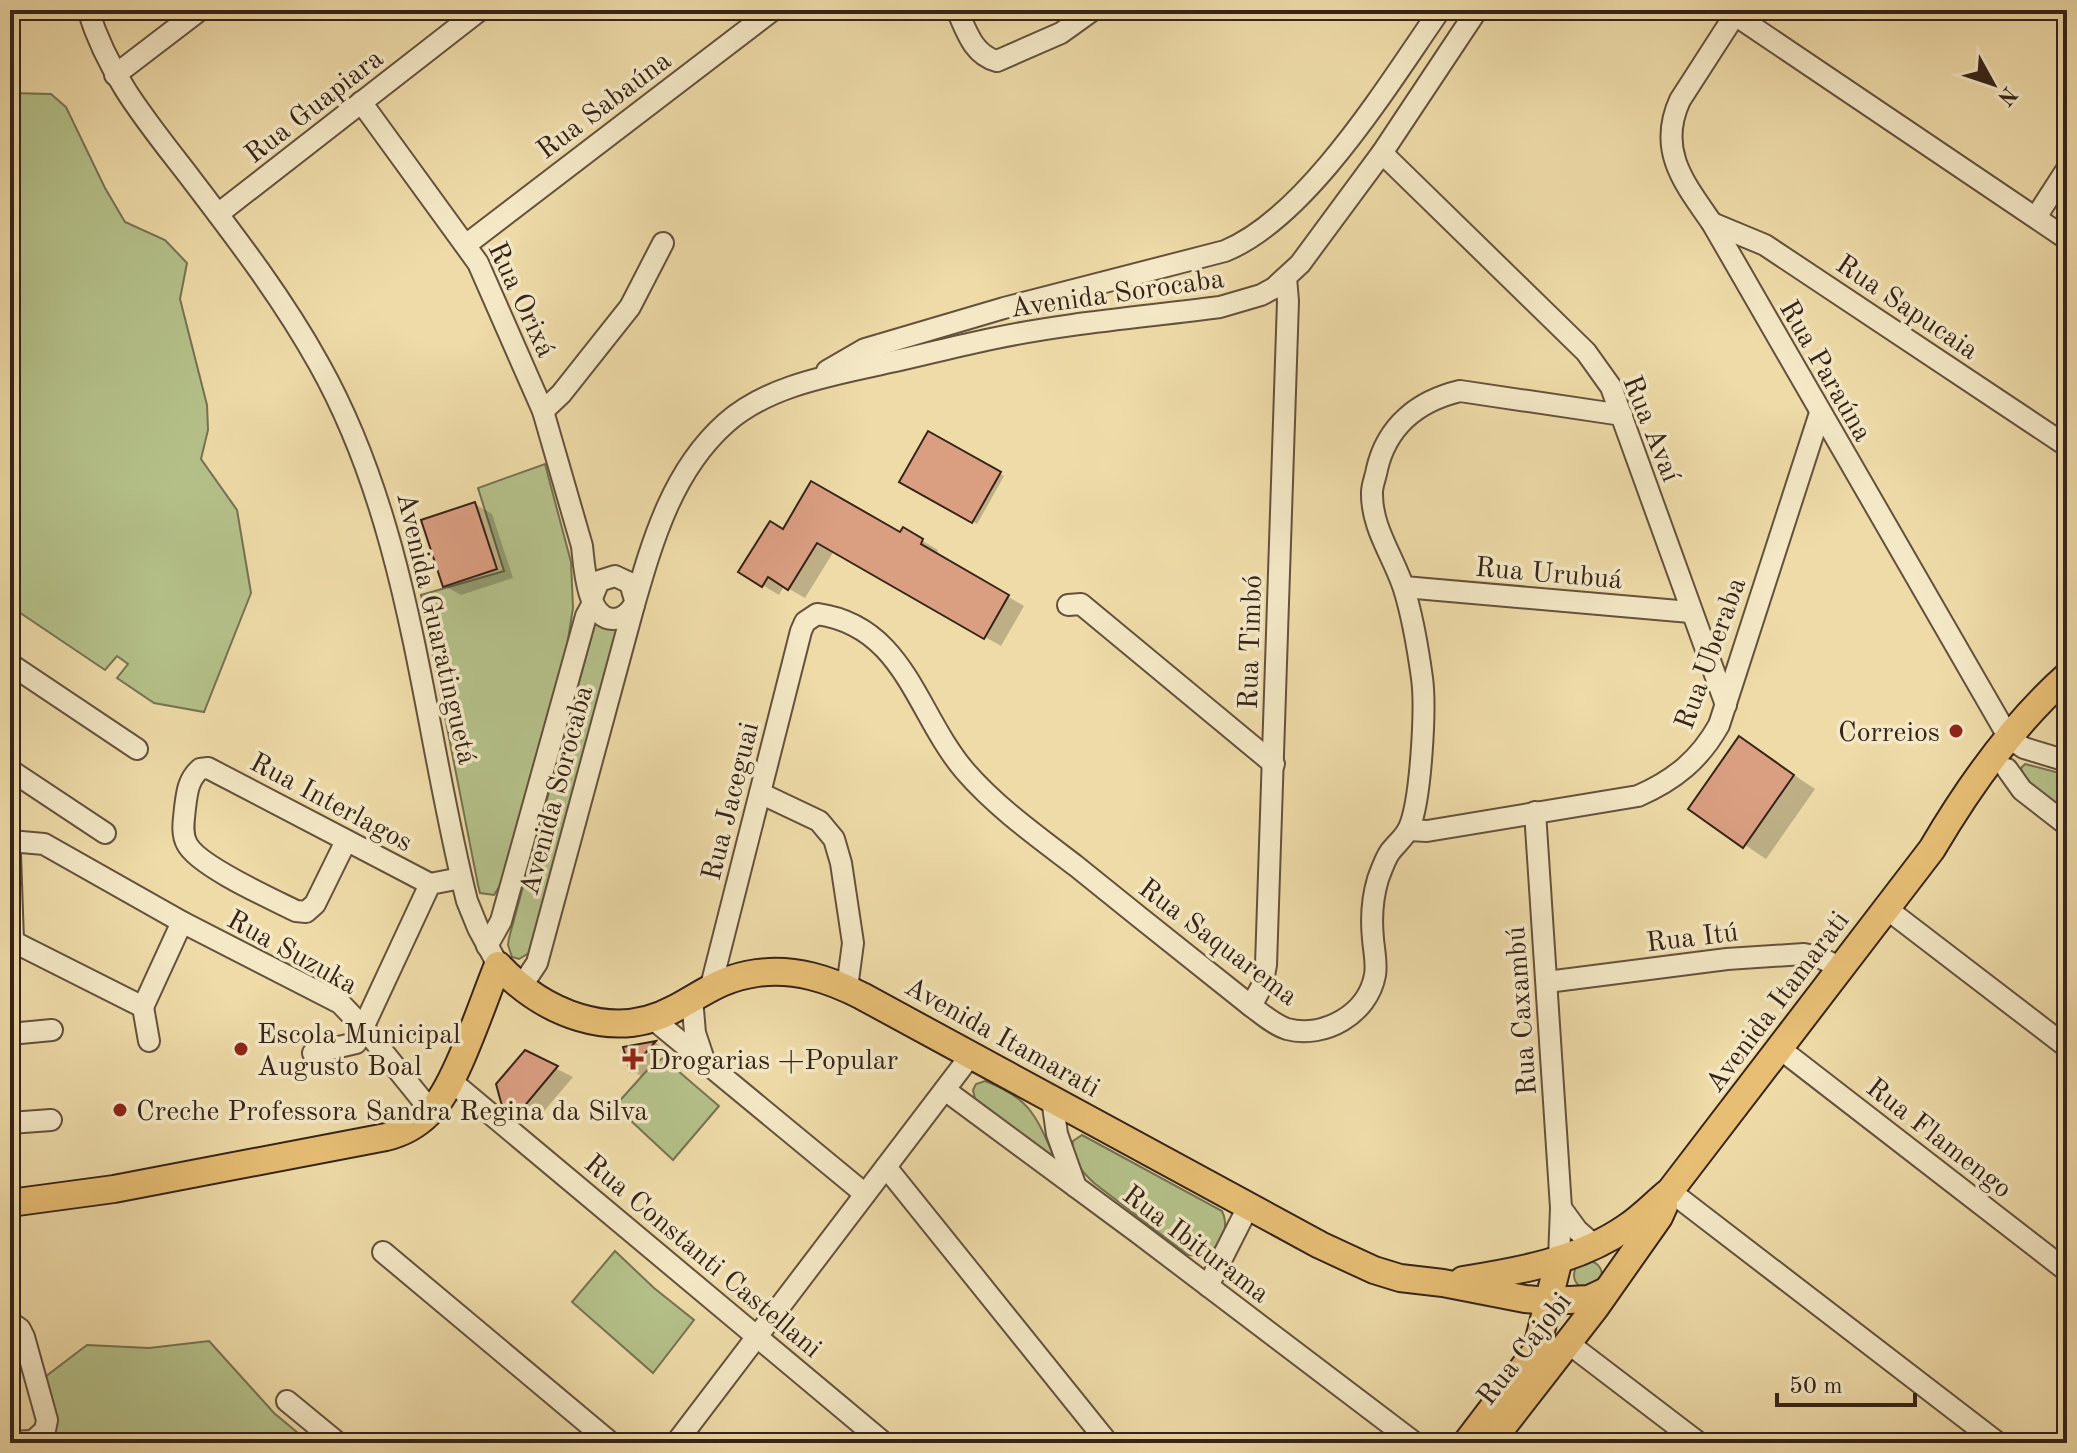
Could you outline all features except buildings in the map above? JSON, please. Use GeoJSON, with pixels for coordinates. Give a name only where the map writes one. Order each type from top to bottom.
{"type":"FeatureCollection","features":[{"type":"Feature","properties":{"kind":"main road","name":"Avenida Itamarati"},"geometry":{"type":"LineString","coordinates":[[2016,743],[2036,705],[2067,676]]}},
{"type":"Feature","properties":{"kind":"main road","name":"Avenida Itamarati"},"geometry":{"type":"LineString","coordinates":[[1443,1283],[1530,1270],[1594,1245],[1627,1227],[1670,1191],[1932,849],[1965,792],[2067,696]]}},
{"type":"Feature","properties":{"kind":"main road"},"geometry":{"type":"LineString","coordinates":[[2007,769],[2005,750],[2016,743]]}},
{"type":"Feature","properties":{"kind":"main road","name":"Avenida Itamarati"},"geometry":{"type":"LineString","coordinates":[[1932,849],[1985,797],[2007,769]]}},
{"type":"Feature","properties":{"kind":"main road"},"geometry":{"type":"LineString","coordinates":[[10,1203],[114,1189],[386,1137],[408,1130],[431,1111],[450,1080],[492,956]]}},
{"type":"Feature","properties":{"kind":"main road","name":"Avenida Guaratinguetá"},"geometry":{"type":"LineString","coordinates":[[492,956],[521,987]]}},
{"type":"Feature","properties":{"kind":"main road","name":"Avenida Itamarati"},"geometry":{"type":"LineString","coordinates":[[521,987],[567,1015],[589,1022],[609,1023],[653,1019],[701,992],[756,973],[801,973],[847,988],[1320,1245],[1374,1270],[1400,1278],[1443,1283],[1556,1308]]}},
{"type":"Feature","properties":{"kind":"main road","name":"Avenida Itamarati"},"geometry":{"type":"LineString","coordinates":[[1609,1286],[1659,1217],[1670,1191]]}},
{"type":"Feature","properties":{"kind":"main road"},"geometry":{"type":"LineString","coordinates":[[1568,1343],[1552,1331],[1556,1308],[1594,1298],[1609,1286],[1610,1259],[1594,1245]]}},
{"type":"Feature","properties":{"kind":"main road","name":"Rua Cajobi"},"geometry":{"type":"LineString","coordinates":[[1466,1443],[1532,1360],[1556,1308],[1559,1259]]}},
{"type":"Feature","properties":{"kind":"main road","name":"Rua Cajobi"},"geometry":{"type":"LineString","coordinates":[[1490,1443],[1609,1286]]}},
{"type":"Feature","properties":{"kind":"street","name":"Avenida Guaratinguetá"},"geometry":{"type":"LineString","coordinates":[[88,10],[123,89],[218,214],[320,365],[364,461],[401,582],[461,878],[471,913],[492,956]]}},
{"type":"Feature","properties":{"kind":"street"},"geometry":{"type":"LineString","coordinates":[[115,75],[200,10]]}},
{"type":"Feature","properties":{"kind":"street","name":"Rua Guapiara"},"geometry":{"type":"LineString","coordinates":[[218,214],[480,10]]}},
{"type":"Feature","properties":{"kind":"street","name":"Rua Sabaúna"},"geometry":{"type":"LineString","coordinates":[[467,244],[773,10]]}},
{"type":"Feature","properties":{"kind":"street"},"geometry":{"type":"LineString","coordinates":[[957,10],[974,46],[989,59],[997,61],[1061,33],[1093,10]]}},
{"type":"Feature","properties":{"kind":"street","name":"Avenida Sorocaba"},"geometry":{"type":"LineString","coordinates":[[816,379],[865,349],[1004,308],[1225,251],[1257,235],[1311,183],[1353,133],[1440,10]]}},
{"type":"Feature","properties":{"kind":"street","name":"Avenida Sorocaba"},"geometry":{"type":"LineString","coordinates":[[521,987],[537,963],[634,602],[654,543],[676,486],[711,437],[729,421],[769,397],[816,379],[991,339],[1238,304],[1261,295],[1286,278],[1312,249],[1382,153],[1477,10]]}},
{"type":"Feature","properties":{"kind":"street"},"geometry":{"type":"LineString","coordinates":[[2061,10],[2067,14]]}},
{"type":"Feature","properties":{"kind":"street"},"geometry":{"type":"LineString","coordinates":[[1737,13],[2067,239]]}},
{"type":"Feature","properties":{"kind":"street","name":"Rua Paraúna"},"geometry":{"type":"LineString","coordinates":[[1737,13],[1680,100],[1671,127],[1672,151],[1681,177],[1712,223],[1820,413],[2016,743]]}},
{"type":"Feature","properties":{"kind":"street","name":"Rua Orixá"},"geometry":{"type":"LineString","coordinates":[[361,102],[467,244],[487,281],[543,411],[582,546],[592,600]]}},
{"type":"Feature","properties":{"kind":"street","name":"Rua Avaí"},"geometry":{"type":"LineString","coordinates":[[1382,153],[1586,352],[1611,387],[1726,705]]}},
{"type":"Feature","properties":{"kind":"street"},"geometry":{"type":"LineString","coordinates":[[2036,217],[2067,169]]}},
{"type":"Feature","properties":{"kind":"street","name":"Rua Sapucaia"},"geometry":{"type":"LineString","coordinates":[[1712,223],[1754,238],[2067,446]]}},
{"type":"Feature","properties":{"kind":"street"},"geometry":{"type":"LineString","coordinates":[[543,411],[561,394],[630,307],[663,243]]}},
{"type":"Feature","properties":{"kind":"street","name":"Rua Timbó"},"geometry":{"type":"LineString","coordinates":[[1251,1006],[1262,986],[1266,965],[1288,301],[1286,278]]}},
{"type":"Feature","properties":{"kind":"street","name":"Rua Saquarema"},"geometry":{"type":"LineString","coordinates":[[801,631],[810,617],[817,614],[830,616],[848,623],[882,645],[894,656],[932,723],[964,770],[981,787],[1251,1006],[1287,1029],[1317,1031],[1336,1024],[1356,1011],[1367,998],[1376,971],[1372,908],[1378,880],[1389,853],[1408,830],[1413,812],[1425,701],[1404,587],[1380,536],[1372,492],[1380,456],[1394,427],[1438,396],[1460,391],[1622,415]]}},
{"type":"Feature","properties":{"kind":"street","name":"Rua Uberaba"},"geometry":{"type":"LineString","coordinates":[[1408,830],[1427,831],[1638,796],[1666,783],[1687,767],[1708,745],[1726,705],[1820,413]]}},
{"type":"Feature","properties":{"kind":"street","name":"Avenida Sorocaba"},"geometry":{"type":"LineString","coordinates":[[613,576],[638,563],[654,543]]}},
{"type":"Feature","properties":{"kind":"street","name":"Rua Orixá"},"geometry":{"type":"LineString","coordinates":[[582,546],[595,563],[613,576]]}},
{"type":"Feature","properties":{"kind":"street"},"geometry":{"type":"LineString","coordinates":[[613,576],[630,583],[634,602],[628,614],[612,619],[601,615],[592,600],[599,581],[613,576]]}},
{"type":"Feature","properties":{"kind":"street","name":"Rua Urubuá"},"geometry":{"type":"LineString","coordinates":[[1404,587],[1690,612]]}},
{"type":"Feature","properties":{"kind":"street","name":"Avenida Sorocaba"},"geometry":{"type":"LineString","coordinates":[[492,956],[592,600]]}},
{"type":"Feature","properties":{"kind":"street"},"geometry":{"type":"LineString","coordinates":[[1068,605],[1081,604],[1274,764]]}},
{"type":"Feature","properties":{"kind":"street","name":"Rua Jaceguai"},"geometry":{"type":"LineString","coordinates":[[701,992],[760,793],[801,631]]}},
{"type":"Feature","properties":{"kind":"street"},"geometry":{"type":"LineString","coordinates":[[11,666],[137,749]]}},
{"type":"Feature","properties":{"kind":"street"},"geometry":{"type":"LineString","coordinates":[[2016,743],[2067,761]]}},
{"type":"Feature","properties":{"kind":"street","name":"Rua Interlagos"},"geometry":{"type":"LineString","coordinates":[[346,841],[311,909],[301,912],[291,909],[209,865],[188,847],[183,833],[187,791],[195,773],[208,768],[430,884]]}},
{"type":"Feature","properties":{"kind":"street"},"geometry":{"type":"LineString","coordinates":[[2007,769],[2010,778],[2022,790],[2067,825]]}},
{"type":"Feature","properties":{"kind":"street"},"geometry":{"type":"LineString","coordinates":[[10,770],[105,833]]}},
{"type":"Feature","properties":{"kind":"street"},"geometry":{"type":"LineString","coordinates":[[760,793],[819,821],[834,839],[841,863],[853,943],[847,988]]}},
{"type":"Feature","properties":{"kind":"street","name":"Rua Caxambú"},"geometry":{"type":"LineString","coordinates":[[1535,812],[1561,1208],[1559,1259]]}},
{"type":"Feature","properties":{"kind":"street","name":"Rua Suzuka"},"geometry":{"type":"LineString","coordinates":[[10,841],[44,844],[182,922],[340,1003],[431,1111]]}},
{"type":"Feature","properties":{"kind":"street"},"geometry":{"type":"LineString","coordinates":[[10,854],[12,941],[143,1007]]}},
{"type":"Feature","properties":{"kind":"street"},"geometry":{"type":"LineString","coordinates":[[313,1053],[356,1043],[430,884],[461,878]]}},
{"type":"Feature","properties":{"kind":"street"},"geometry":{"type":"LineString","coordinates":[[1887,909],[2067,1047]]}},
{"type":"Feature","properties":{"kind":"street"},"geometry":{"type":"LineString","coordinates":[[149,1041],[143,1007],[182,922]]}},
{"type":"Feature","properties":{"kind":"street","name":"Rua Itú"},"geometry":{"type":"LineString","coordinates":[[1547,982],[1727,959],[1804,954],[1819,957],[1841,968]]}},
{"type":"Feature","properties":{"kind":"street"},"geometry":{"type":"LineString","coordinates":[[701,992],[695,1033],[704,1060]]}},
{"type":"Feature","properties":{"kind":"street"},"geometry":{"type":"LineString","coordinates":[[653,1019],[865,1194]]}},
{"type":"Feature","properties":{"kind":"street"},"geometry":{"type":"LineString","coordinates":[[10,1034],[52,1030]]}},
{"type":"Feature","properties":{"kind":"street","name":"Rua Flamengo"},"geometry":{"type":"LineString","coordinates":[[1779,1048],[2067,1271]]}},
{"type":"Feature","properties":{"kind":"street"},"geometry":{"type":"LineString","coordinates":[[676,1443],[971,1055]]}},
{"type":"Feature","properties":{"kind":"street","name":"Rua Constanti Castellani"},"geometry":{"type":"LineString","coordinates":[[450,1080],[884,1443]]}},
{"type":"Feature","properties":{"kind":"street","name":"Rua Ibiturama"},"geometry":{"type":"LineString","coordinates":[[945,1090],[1415,1443]]}},
{"type":"Feature","properties":{"kind":"street"},"geometry":{"type":"LineString","coordinates":[[1052,1099],[1057,1134],[1076,1187]]}},
{"type":"Feature","properties":{"kind":"street"},"geometry":{"type":"LineString","coordinates":[[10,1123],[51,1120]]}},
{"type":"Feature","properties":{"kind":"street"},"geometry":{"type":"LineString","coordinates":[[886,1167],[1108,1443]]}},
{"type":"Feature","properties":{"kind":"street"},"geometry":{"type":"LineString","coordinates":[[1670,1191],[1998,1443]]}},
{"type":"Feature","properties":{"kind":"street"},"geometry":{"type":"LineString","coordinates":[[1208,1286],[1249,1205]]}},
{"type":"Feature","properties":{"kind":"street"},"geometry":{"type":"LineString","coordinates":[[1561,1208],[1577,1230],[1594,1245]]}},
{"type":"Feature","properties":{"kind":"street"},"geometry":{"type":"LineString","coordinates":[[383,1252],[611,1443]]}},
{"type":"Feature","properties":{"kind":"street"},"geometry":{"type":"LineString","coordinates":[[10,1322],[20,1329],[24,1337],[47,1420],[45,1430],[33,1441],[10,1442]]}},
{"type":"Feature","properties":{"kind":"street"},"geometry":{"type":"LineString","coordinates":[[1568,1343],[1699,1443]]}},
{"type":"Feature","properties":{"kind":"street"},"geometry":{"type":"LineString","coordinates":[[287,1401],[338,1443]]}},
{"type":"Feature","properties":{"kind":"green space"},"geometry":{"type":"Polygon","coordinates":[[[10,93],[51,94],[66,107],[125,222],[165,240],[187,263],[180,299],[207,405],[208,430],[201,459],[237,510],[251,593],[204,712],[154,703],[117,678],[128,664],[117,656],[105,670],[10,606],[10,93]]]}},
{"type":"Feature","properties":{"kind":"green space"},"geometry":{"type":"Polygon","coordinates":[[[545,464],[571,562],[573,608],[567,646],[504,879],[494,895],[480,893],[478,885],[421,595],[504,571],[478,488],[545,464]]]}},
{"type":"Feature","properties":{"kind":"green space"},"geometry":{"type":"Polygon","coordinates":[[[596,620],[619,626],[529,953],[519,959],[512,957],[509,938],[596,620]]]}},
{"type":"Feature","properties":{"kind":"green space"},"geometry":{"type":"Polygon","coordinates":[[[2025,764],[2067,775],[2064,802],[2067,812],[2028,782],[2021,768],[2025,764]]]}},
{"type":"Feature","properties":{"kind":"green space"},"geometry":{"type":"Polygon","coordinates":[[[663,1058],[719,1106],[673,1160],[615,1106],[650,1067],[663,1058]]]}},
{"type":"Feature","properties":{"kind":"green space"},"geometry":{"type":"Polygon","coordinates":[[[985,1081],[1011,1093],[1028,1108],[1046,1138],[1052,1152],[1050,1156],[975,1099],[973,1090],[976,1084],[985,1081]]]}},
{"type":"Feature","properties":{"kind":"green space"},"geometry":{"type":"Polygon","coordinates":[[[1082,1135],[1222,1211],[1225,1228],[1218,1243],[1205,1253],[1188,1255],[1094,1183],[1081,1169],[1073,1153],[1073,1141],[1082,1135]]]}},
{"type":"Feature","properties":{"kind":"green space"},"geometry":{"type":"Polygon","coordinates":[[[615,1251],[694,1320],[653,1373],[572,1302],[615,1251]]]}},
{"type":"Feature","properties":{"kind":"green space"},"geometry":{"type":"Polygon","coordinates":[[[1588,1261],[1598,1265],[1602,1275],[1598,1285],[1588,1289],[1578,1285],[1574,1275],[1578,1265],[1588,1261]]]}},
{"type":"Feature","properties":{"kind":"green space"},"geometry":{"type":"Polygon","coordinates":[[[209,1341],[274,1413],[310,1443],[47,1443],[55,1428],[55,1420],[45,1377],[87,1345],[149,1348],[209,1341]]]}},
{"type":"Feature","properties":{"kind":"place","name":"Correios"},"geometry":{"type":"Point","coordinates":[1956,731]}},
{"type":"Feature","properties":{"kind":"place","name":"Escola Municipal Augusto Boal"},"geometry":{"type":"Point","coordinates":[241,1049]}},
{"type":"Feature","properties":{"kind":"place","name":"Drogarias +Popular"},"geometry":{"type":"Point","coordinates":[633,1059]}},
{"type":"Feature","properties":{"kind":"place","name":"Creche Professora Sandra Regina da Silva"},"geometry":{"type":"Point","coordinates":[120,1110]}}]}
